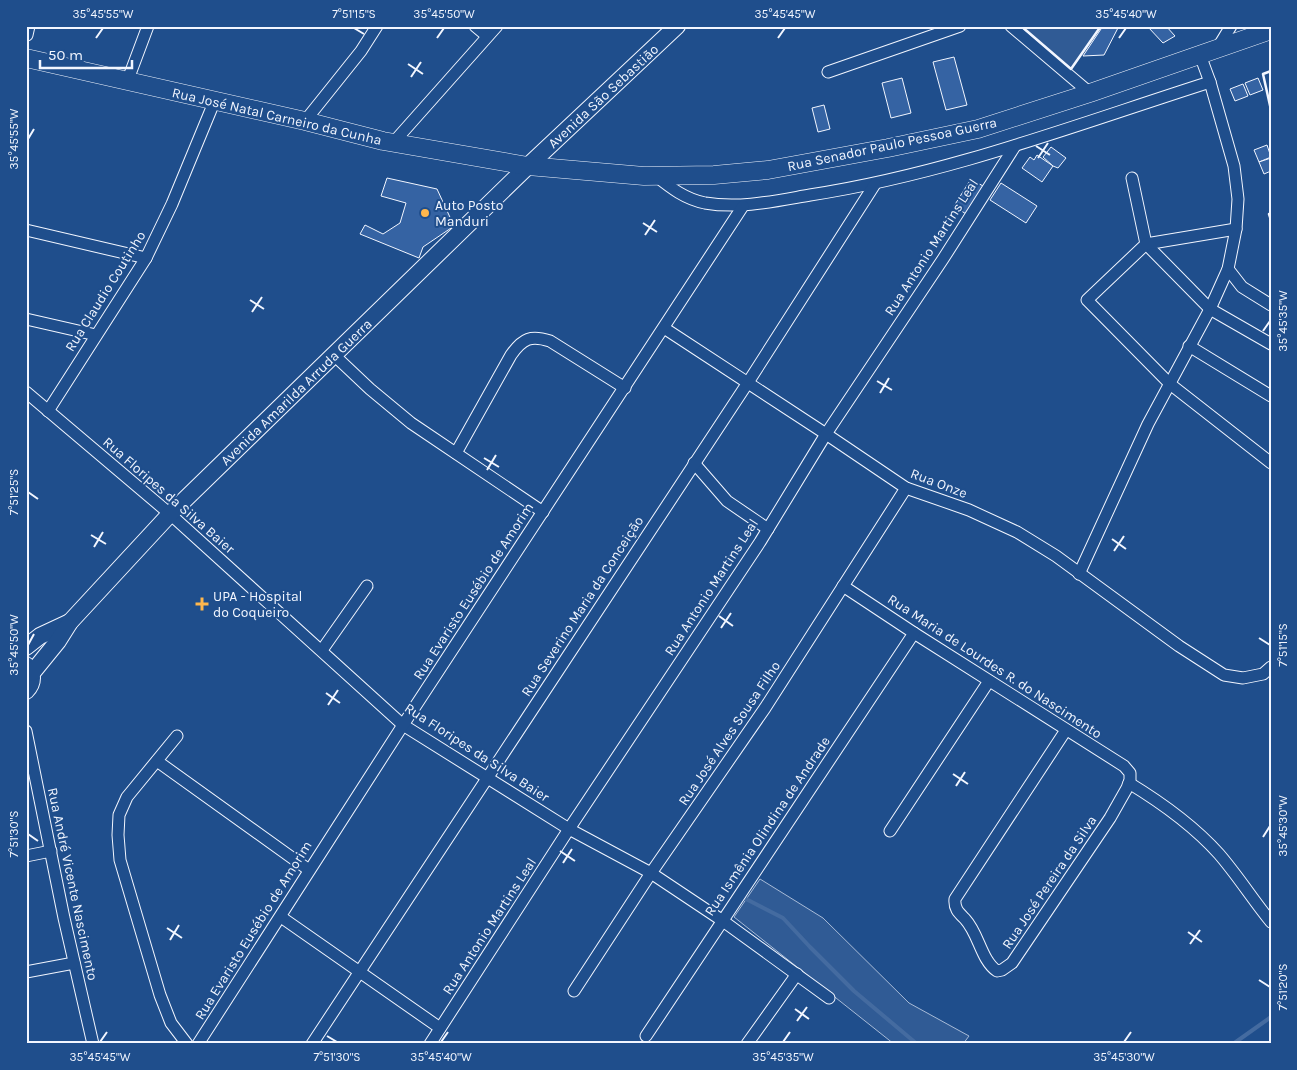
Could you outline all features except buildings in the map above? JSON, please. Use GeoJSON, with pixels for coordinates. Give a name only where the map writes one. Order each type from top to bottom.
{"type":"FeatureCollection","features":[{"type":"Feature","properties":{"kind":"main road","name":"Avenida São Sebastião"},"geometry":{"type":"LineString","coordinates":[[528,166],[677,26]]}},
{"type":"Feature","properties":{"kind":"main road","name":"Rua Senador Paulo Pessoa Guerra"},"geometry":{"type":"LineString","coordinates":[[528,166],[656,176],[714,175],[768,170],[978,129],[1090,93],[1271,30]]}},
{"type":"Feature","properties":{"kind":"main road","name":"Rua José Natal Carneiro da Cunha"},"geometry":{"type":"LineString","coordinates":[[26,58],[127,82],[215,100],[393,143],[528,166]]}},
{"type":"Feature","properties":{"kind":"main road","name":"Avenida Amarilda Arruda Guerra"},"geometry":{"type":"LineString","coordinates":[[70,622],[170,514],[528,166]]}},
{"type":"Feature","properties":{"kind":"main road"},"geometry":{"type":"LineString","coordinates":[[26,647],[40,636],[70,622]]}},
{"type":"Feature","properties":{"kind":"main road"},"geometry":{"type":"LineString","coordinates":[[26,691],[31,684],[29,669],[50,652],[70,622]]}},
{"type":"Feature","properties":{"kind":"street"},"geometry":{"type":"LineString","coordinates":[[26,36],[30,26]]}},
{"type":"Feature","properties":{"kind":"street"},"geometry":{"type":"LineString","coordinates":[[127,82],[148,26]]}},
{"type":"Feature","properties":{"kind":"street"},"geometry":{"type":"LineString","coordinates":[[305,121],[361,51],[377,26]]}},
{"type":"Feature","properties":{"kind":"street"},"geometry":{"type":"LineString","coordinates":[[475,26],[487,36]]}},
{"type":"Feature","properties":{"kind":"street"},"geometry":{"type":"LineString","coordinates":[[393,143],[497,26]]}},
{"type":"Feature","properties":{"kind":"street"},"geometry":{"type":"LineString","coordinates":[[828,72],[960,26]]}},
{"type":"Feature","properties":{"kind":"street"},"geometry":{"type":"LineString","coordinates":[[1011,26],[1090,93]]}},
{"type":"Feature","properties":{"kind":"street"},"geometry":{"type":"LineString","coordinates":[[1217,49],[1231,26]]}},
{"type":"Feature","properties":{"kind":"street"},"geometry":{"type":"LineString","coordinates":[[1079,574],[1148,424],[1210,309],[1228,269],[1236,229],[1238,199],[1234,166],[1200,54]]}},
{"type":"Feature","properties":{"kind":"street"},"geometry":{"type":"LineString","coordinates":[[656,176],[674,190],[690,198],[705,203],[743,206],[875,184],[1015,146],[1210,82]]}},
{"type":"Feature","properties":{"kind":"street","name":"Rua Claudio Coutinho"},"geometry":{"type":"LineString","coordinates":[[48,410],[146,258],[172,204],[215,100]]}},
{"type":"Feature","properties":{"kind":"street","name":"Rua Antonio Martins Leal"},"geometry":{"type":"LineString","coordinates":[[430,1044],[569,829],[768,529],[826,434],[944,259],[1015,146]]}},
{"type":"Feature","properties":{"kind":"street"},"geometry":{"type":"LineString","coordinates":[[1132,178],[1146,244],[1210,309],[1271,344]]}},
{"type":"Feature","properties":{"kind":"street","name":"Rua Severino Maria da Conceição"},"geometry":{"type":"LineString","coordinates":[[312,1044],[748,384],[875,184]]}},
{"type":"Feature","properties":{"kind":"street","name":"Rua Evaristo Eusébio de Amorim"},"geometry":{"type":"LineString","coordinates":[[198,1044],[403,725],[743,206]]}},
{"type":"Feature","properties":{"kind":"street"},"geometry":{"type":"LineString","coordinates":[[1236,229],[1146,244],[1087,300],[1170,384],[1271,463]]}},
{"type":"Feature","properties":{"kind":"street"},"geometry":{"type":"LineString","coordinates":[[26,230],[146,258]]}},
{"type":"Feature","properties":{"kind":"street"},"geometry":{"type":"LineString","coordinates":[[1228,269],[1242,287],[1271,306]]}},
{"type":"Feature","properties":{"kind":"street"},"geometry":{"type":"LineString","coordinates":[[26,319],[96,335]]}},
{"type":"Feature","properties":{"kind":"street","name":"Rua Onze"},"geometry":{"type":"LineString","coordinates":[[664,328],[906,488],[969,510],[1017,532],[1056,556],[1179,646],[1224,675],[1243,678],[1263,674],[1271,667]]}},
{"type":"Feature","properties":{"kind":"street"},"geometry":{"type":"LineString","coordinates":[[456,454],[511,355],[519,343],[528,338],[541,338],[550,341],[625,388]]}},
{"type":"Feature","properties":{"kind":"street"},"geometry":{"type":"LineString","coordinates":[[1189,346],[1271,396]]}},
{"type":"Feature","properties":{"kind":"street"},"geometry":{"type":"LineString","coordinates":[[334,355],[391,408],[543,512]]}},
{"type":"Feature","properties":{"kind":"street","name":"Rua Floripes da Silva Baier"},"geometry":{"type":"LineString","coordinates":[[26,392],[170,514],[403,725],[569,829],[652,873],[829,998]]}},
{"type":"Feature","properties":{"kind":"street"},"geometry":{"type":"LineString","coordinates":[[694,464],[727,501],[768,529]]}},
{"type":"Feature","properties":{"kind":"street","name":"Rua José Alves Sousa Filho"},"geometry":{"type":"LineString","coordinates":[[574,991],[724,769],[906,488]]}},
{"type":"Feature","properties":{"kind":"street"},"geometry":{"type":"LineString","coordinates":[[322,650],[367,586]]}},
{"type":"Feature","properties":{"kind":"street","name":"Rua Maria de Lourdes R. do Nascimento"},"geometry":{"type":"LineString","coordinates":[[843,586],[1124,766],[1129,778],[1194,829],[1219,854],[1271,922]]}},
{"type":"Feature","properties":{"kind":"street","name":"Rua Ismênia Olindina de Andrade"},"geometry":{"type":"LineString","coordinates":[[646,1036],[914,633]]}},
{"type":"Feature","properties":{"kind":"street"},"geometry":{"type":"LineString","coordinates":[[890,830],[990,681]]}},
{"type":"Feature","properties":{"kind":"street","name":"Rua José Pereira da Silva"},"geometry":{"type":"LineString","coordinates":[[1066,730],[955,899],[954,906],[957,912],[975,932],[989,963],[997,970],[1002,970],[1012,963],[1071,878],[1110,818],[1129,778]]}},
{"type":"Feature","properties":{"kind":"street","name":"Rua André Vicente Nascimento"},"geometry":{"type":"LineString","coordinates":[[26,731],[64,918],[93,1044]]}},
{"type":"Feature","properties":{"kind":"street"},"geometry":{"type":"LineString","coordinates":[[177,736],[127,797],[119,815],[118,835],[120,860],[160,995],[171,1023],[187,1044]]}},
{"type":"Feature","properties":{"kind":"street"},"geometry":{"type":"LineString","coordinates":[[157,760],[309,870]]}},
{"type":"Feature","properties":{"kind":"street"},"geometry":{"type":"LineString","coordinates":[[26,856],[51,851]]}},
{"type":"Feature","properties":{"kind":"street"},"geometry":{"type":"LineString","coordinates":[[280,917],[440,1028]]}},
{"type":"Feature","properties":{"kind":"street"},"geometry":{"type":"LineString","coordinates":[[26,972],[74,963]]}},
{"type":"Feature","properties":{"kind":"street"},"geometry":{"type":"LineString","coordinates":[[747,1044],[796,974]]}},
{"type":"Feature","properties":{"kind":"shaded area"},"geometry":{"type":"Polygon","coordinates":[[[1021,26],[1101,26],[1071,69],[1021,26]]]}},
{"type":"Feature","properties":{"kind":"shaded area"},"geometry":{"type":"Polygon","coordinates":[[[760,879],[823,918],[909,1003],[969,1036],[963,1044],[894,1044],[734,917],[760,879]]]}},
{"type":"Feature","properties":{"kind":"waterway"},"geometry":{"type":"LineString","coordinates":[[746,899],[783,918],[854,991],[917,1044]]}},
{"type":"Feature","properties":{"kind":"waterway"},"geometry":{"type":"LineString","coordinates":[[1233,1044],[1271,1017]]}},
{"type":"Feature","properties":{"kind":"wall"},"geometry":{"type":"LineString","coordinates":[[1021,26],[1071,69],[1101,26]]}},
{"type":"Feature","properties":{"kind":"wall"},"geometry":{"type":"LineString","coordinates":[[1271,71],[1263,74],[1271,110]]}},
{"type":"Feature","properties":{"kind":"wall"},"geometry":{"type":"LineString","coordinates":[[1271,214],[1269,214],[1271,220]]}},
{"type":"Feature","properties":{"kind":"place","name":"Auto Posto Manduri"},"geometry":{"type":"Point","coordinates":[425,213]}},
{"type":"Feature","properties":{"kind":"place","name":"UPA - Hospital do Coqueiro"},"geometry":{"type":"Point","coordinates":[202,604]}}]}
